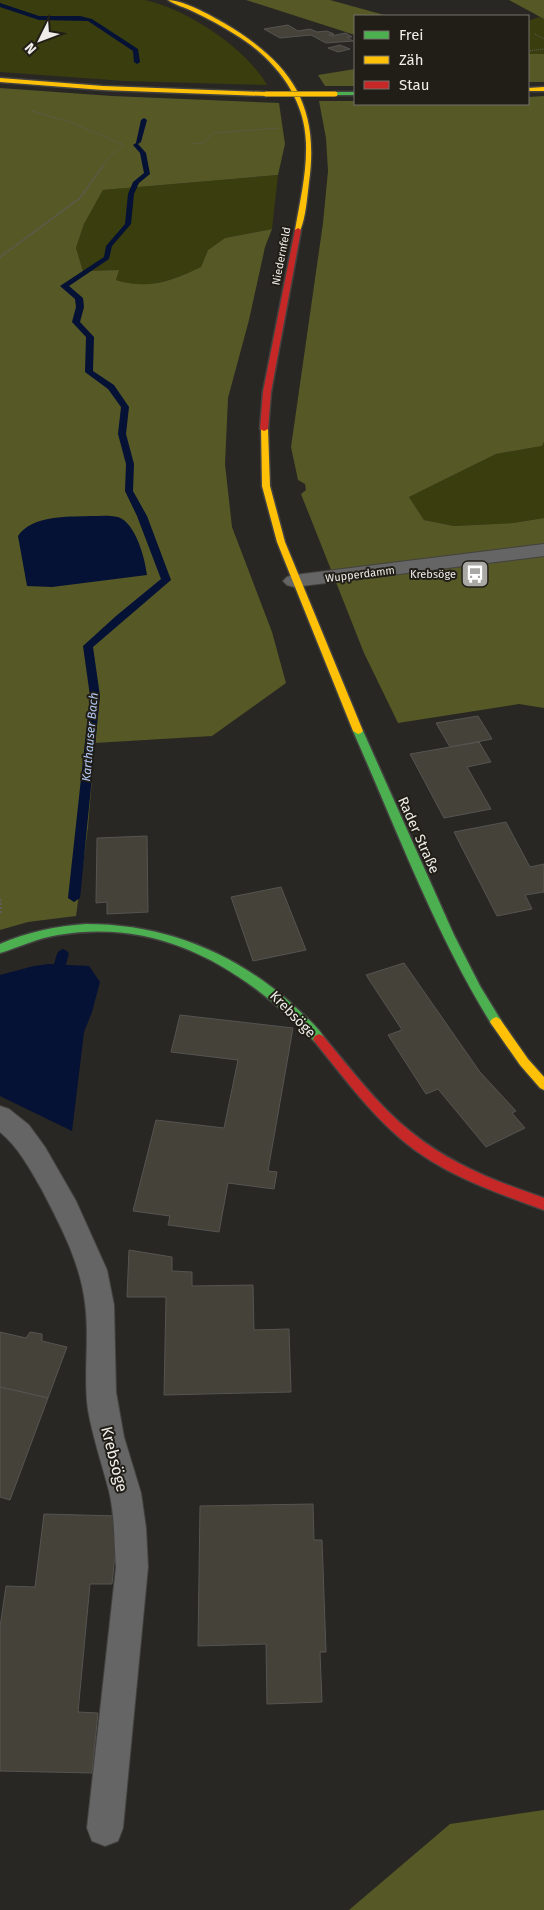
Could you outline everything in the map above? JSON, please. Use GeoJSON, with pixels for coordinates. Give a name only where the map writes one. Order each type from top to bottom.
{"type":"FeatureCollection","features":[{"type":"Feature","properties":{"kind":"street","name":"Niedernfeld"},"geometry":{"type":"LineString","coordinates":[[170,0],[224,23],[268,56],[291,84],[306,119],[308,129],[308,172],[266,405],[264,465],[266,486],[277,533],[294,581]]}},
{"type":"Feature","properties":{"kind":"street"},"geometry":{"type":"LineString","coordinates":[[0,80],[113,88],[266,94],[354,94]]}},
{"type":"Feature","properties":{"kind":"street"},"geometry":{"type":"LineString","coordinates":[[529,90],[544,90]]}},
{"type":"Feature","properties":{"kind":"street","name":"Wupperdamm"},"geometry":{"type":"LineString","coordinates":[[294,581],[544,550]]}},
{"type":"Feature","properties":{"kind":"street","name":"Rader Straße"},"geometry":{"type":"LineString","coordinates":[[294,581],[460,962],[496,1025],[529,1069],[544,1085]]}},
{"type":"Feature","properties":{"kind":"street","name":"Krebsöge"},"geometry":{"type":"LineString","coordinates":[[0,949],[28,936],[46,931],[100,928],[152,932],[190,943],[212,953],[256,980],[288,1006],[383,1113],[418,1144],[461,1171],[544,1204]]}},
{"type":"Feature","properties":{"kind":"lane","name":"Krebsöge"},"geometry":{"type":"LineString","coordinates":[[0,1117],[20,1132],[66,1209],[93,1270],[100,1305],[101,1392],[109,1437],[125,1493],[130,1528],[132,1567],[105,1828]]}},
{"type":"Feature","properties":{"kind":"path"},"geometry":{"type":"LineString","coordinates":[[535,34],[544,39]]}},
{"type":"Feature","properties":{"kind":"path"},"geometry":{"type":"LineString","coordinates":[[529,51],[544,49]]}},
{"type":"Feature","properties":{"kind":"path"},"geometry":{"type":"LineString","coordinates":[[0,256],[80,198],[110,156],[124,145],[70,122],[34,112]]}},
{"type":"Feature","properties":{"kind":"path"},"geometry":{"type":"LineString","coordinates":[[190,144],[204,143],[213,133],[276,128],[308,129]]}},
{"type":"Feature","properties":{"kind":"green space"},"geometry":{"type":"Polygon","coordinates":[[[0,0],[145,0],[161,5],[197,21],[230,44],[245,57],[267,85],[124,81],[0,72],[0,0]]]}},
{"type":"Feature","properties":{"kind":"green space"},"geometry":{"type":"Polygon","coordinates":[[[246,0],[330,0],[384,15],[354,15],[354,35],[246,0]]]}},
{"type":"Feature","properties":{"kind":"green space"},"geometry":{"type":"Polygon","coordinates":[[[509,0],[544,0],[544,19],[509,0]]]}},
{"type":"Feature","properties":{"kind":"green space"},"geometry":{"type":"Polygon","coordinates":[[[539,17],[544,19],[544,54],[529,54],[529,21],[539,17]]]}},
{"type":"Feature","properties":{"kind":"green space"},"geometry":{"type":"Polygon","coordinates":[[[529,54],[544,54],[544,82],[529,82],[529,54]]]}},
{"type":"Feature","properties":{"kind":"green space"},"geometry":{"type":"Polygon","coordinates":[[[354,69],[354,86],[325,86],[318,75],[354,69]]]}},
{"type":"Feature","properties":{"kind":"green space"},"geometry":{"type":"Polygon","coordinates":[[[0,88],[112,96],[279,103],[285,144],[278,175],[103,190],[84,224],[76,248],[83,271],[119,270],[116,280],[128,283],[149,284],[170,280],[201,267],[208,250],[225,238],[272,229],[265,247],[249,320],[228,398],[225,464],[232,527],[272,632],[286,683],[212,736],[95,743],[88,827],[76,916],[28,922],[0,930],[0,88]]]}},
{"type":"Feature","properties":{"kind":"green space"},"geometry":{"type":"Polygon","coordinates":[[[544,96],[544,442],[542,446],[496,454],[409,497],[424,520],[454,526],[513,523],[544,518],[544,708],[519,704],[398,723],[364,653],[301,494],[306,490],[305,484],[298,480],[291,447],[323,223],[328,171],[326,138],[319,101],[354,101],[354,105],[529,105],[529,97],[544,96]]]}},
{"type":"Feature","properties":{"kind":"green space"},"geometry":{"type":"Polygon","coordinates":[[[278,175],[272,229],[225,238],[208,250],[201,267],[170,280],[149,284],[127,283],[116,280],[118,270],[83,271],[76,248],[84,224],[103,190],[278,175]]]}},
{"type":"Feature","properties":{"kind":"green space"},"geometry":{"type":"Polygon","coordinates":[[[544,442],[544,518],[513,523],[454,526],[424,520],[409,497],[496,454],[542,446],[544,442]]]}},
{"type":"Feature","properties":{"kind":"green space"},"geometry":{"type":"Polygon","coordinates":[[[544,1810],[544,1910],[349,1910],[450,1824],[544,1810]]]}},
{"type":"Feature","properties":{"kind":"water"},"geometry":{"type":"Polygon","coordinates":[[[61,517],[118,517],[130,526],[138,542],[147,575],[52,587],[27,586],[18,536],[24,529],[41,521],[61,517]]]}},
{"type":"Feature","properties":{"kind":"water"},"geometry":{"type":"Polygon","coordinates":[[[49,964],[89,966],[100,982],[92,1012],[84,1032],[72,1131],[0,1096],[0,975],[49,964]]]}},
{"type":"Feature","properties":{"kind":"building"},"geometry":{"type":"Polygon","coordinates":[[[288,25],[298,31],[310,29],[317,32],[327,31],[334,34],[329,35],[331,36],[346,33],[352,37],[347,37],[353,41],[326,43],[311,35],[280,38],[264,29],[288,25]]]}},
{"type":"Feature","properties":{"kind":"building"},"geometry":{"type":"Polygon","coordinates":[[[340,45],[350,49],[338,52],[328,48],[340,45]]]}},
{"type":"Feature","properties":{"kind":"building"},"geometry":{"type":"Polygon","coordinates":[[[478,716],[492,739],[450,747],[436,723],[478,716]]]}},
{"type":"Feature","properties":{"kind":"building"},"geometry":{"type":"Polygon","coordinates":[[[479,742],[491,762],[467,767],[491,809],[444,818],[410,754],[479,742]]]}},
{"type":"Feature","properties":{"kind":"building"},"geometry":{"type":"Polygon","coordinates":[[[506,822],[530,867],[544,864],[544,892],[525,895],[532,909],[497,916],[454,832],[506,822]]]}},
{"type":"Feature","properties":{"kind":"building"},"geometry":{"type":"Polygon","coordinates":[[[147,836],[148,912],[107,914],[107,902],[96,903],[97,838],[147,836]]]}},
{"type":"Feature","properties":{"kind":"building"},"geometry":{"type":"Polygon","coordinates":[[[281,887],[306,950],[253,961],[231,897],[281,887]]]}},
{"type":"Feature","properties":{"kind":"building"},"geometry":{"type":"Polygon","coordinates":[[[404,963],[480,1072],[516,1111],[512,1113],[525,1128],[486,1147],[438,1089],[426,1094],[388,1035],[402,1030],[366,975],[404,963]]]}},
{"type":"Feature","properties":{"kind":"building"},"geometry":{"type":"Polygon","coordinates":[[[180,1015],[293,1028],[268,1171],[277,1172],[274,1189],[228,1183],[219,1232],[168,1225],[170,1216],[133,1211],[156,1120],[224,1128],[238,1060],[171,1052],[180,1015]]]}},
{"type":"Feature","properties":{"kind":"building"},"geometry":{"type":"Polygon","coordinates":[[[129,1250],[172,1257],[172,1271],[192,1272],[192,1286],[253,1285],[254,1330],[289,1329],[291,1392],[164,1395],[166,1297],[127,1297],[129,1250]]]}},
{"type":"Feature","properties":{"kind":"building"},"geometry":{"type":"Polygon","coordinates":[[[0,1332],[26,1338],[30,1332],[42,1334],[42,1341],[67,1347],[48,1398],[0,1387],[0,1332]]]}},
{"type":"Feature","properties":{"kind":"building"},"geometry":{"type":"Polygon","coordinates":[[[0,1387],[48,1398],[10,1500],[0,1497],[0,1387]]]}},
{"type":"Feature","properties":{"kind":"building"},"geometry":{"type":"Polygon","coordinates":[[[313,1504],[314,1540],[322,1540],[326,1652],[320,1652],[322,1702],[267,1704],[266,1644],[198,1646],[200,1506],[313,1504]]]}},
{"type":"Feature","properties":{"kind":"building"},"geometry":{"type":"Polygon","coordinates":[[[44,1514],[119,1516],[112,1584],[90,1584],[78,1712],[98,1713],[92,1773],[0,1771],[0,1627],[6,1586],[35,1587],[44,1514]]]}},
{"type":"Feature","properties":{"kind":"waterway","name":"Karthauser Bach"},"geometry":{"type":"LineString","coordinates":[[0,5],[39,18],[80,18],[90,20],[136,50],[137,62]]}},
{"type":"Feature","properties":{"kind":"waterway","name":"Karthauser Bach"},"geometry":{"type":"LineString","coordinates":[[138,142],[144,120]]}},
{"type":"Feature","properties":{"kind":"waterway","name":"Karthauser Bach"},"geometry":{"type":"LineString","coordinates":[[74,898],[95,696],[88,646],[166,580],[142,516],[129,491],[130,464],[122,434],[125,407],[111,387],[89,372],[90,337],[76,322],[80,307],[79,298],[64,286],[107,258],[109,246],[128,224],[131,194],[136,182],[147,174],[143,153],[136,145]]}},
{"type":"Feature","properties":{"kind":"waterway","name":"Karthauser Bach"},"geometry":{"type":"LineString","coordinates":[[55,980],[63,954]]}},
{"type":"Feature","properties":{"kind":"traffic: fast"},"geometry":{"type":"LineString","coordinates":[[335,94],[354,94]]}},
{"type":"Feature","properties":{"kind":"traffic: fast"},"geometry":{"type":"LineString","coordinates":[[358,731],[448,935],[475,988],[496,1022]]}},
{"type":"Feature","properties":{"kind":"traffic: fast"},"geometry":{"type":"LineString","coordinates":[[0,949],[48,932],[86,928],[132,930],[163,937],[193,946],[248,976],[273,994],[319,1039]]}},
{"type":"Feature","properties":{"kind":"traffic: slow"},"geometry":{"type":"LineString","coordinates":[[170,0],[194,10],[240,35],[261,51],[279,69],[294,90],[304,113],[309,140],[307,174],[298,230]]}},
{"type":"Feature","properties":{"kind":"traffic: slow"},"geometry":{"type":"LineString","coordinates":[[0,80],[103,88],[266,94]]}},
{"type":"Feature","properties":{"kind":"traffic: slow"},"geometry":{"type":"LineString","coordinates":[[529,90],[544,89]]}},
{"type":"Feature","properties":{"kind":"traffic: slow"},"geometry":{"type":"LineString","coordinates":[[266,94],[335,94]]}},
{"type":"Feature","properties":{"kind":"traffic: slow"},"geometry":{"type":"LineString","coordinates":[[264,429],[266,486],[281,542],[358,731]]}},
{"type":"Feature","properties":{"kind":"traffic: slow"},"geometry":{"type":"LineString","coordinates":[[496,1022],[524,1062],[544,1085]]}},
{"type":"Feature","properties":{"kind":"traffic: jam"},"geometry":{"type":"LineString","coordinates":[[264,429],[267,392],[298,230]]}},
{"type":"Feature","properties":{"kind":"traffic: jam"},"geometry":{"type":"LineString","coordinates":[[319,1039],[391,1123],[419,1146],[464,1172],[544,1204]]}},
{"type":"Feature","properties":{"kind":"place","name":"Krebsöge"},"geometry":{"type":"Point","coordinates":[475,574]}}]}
